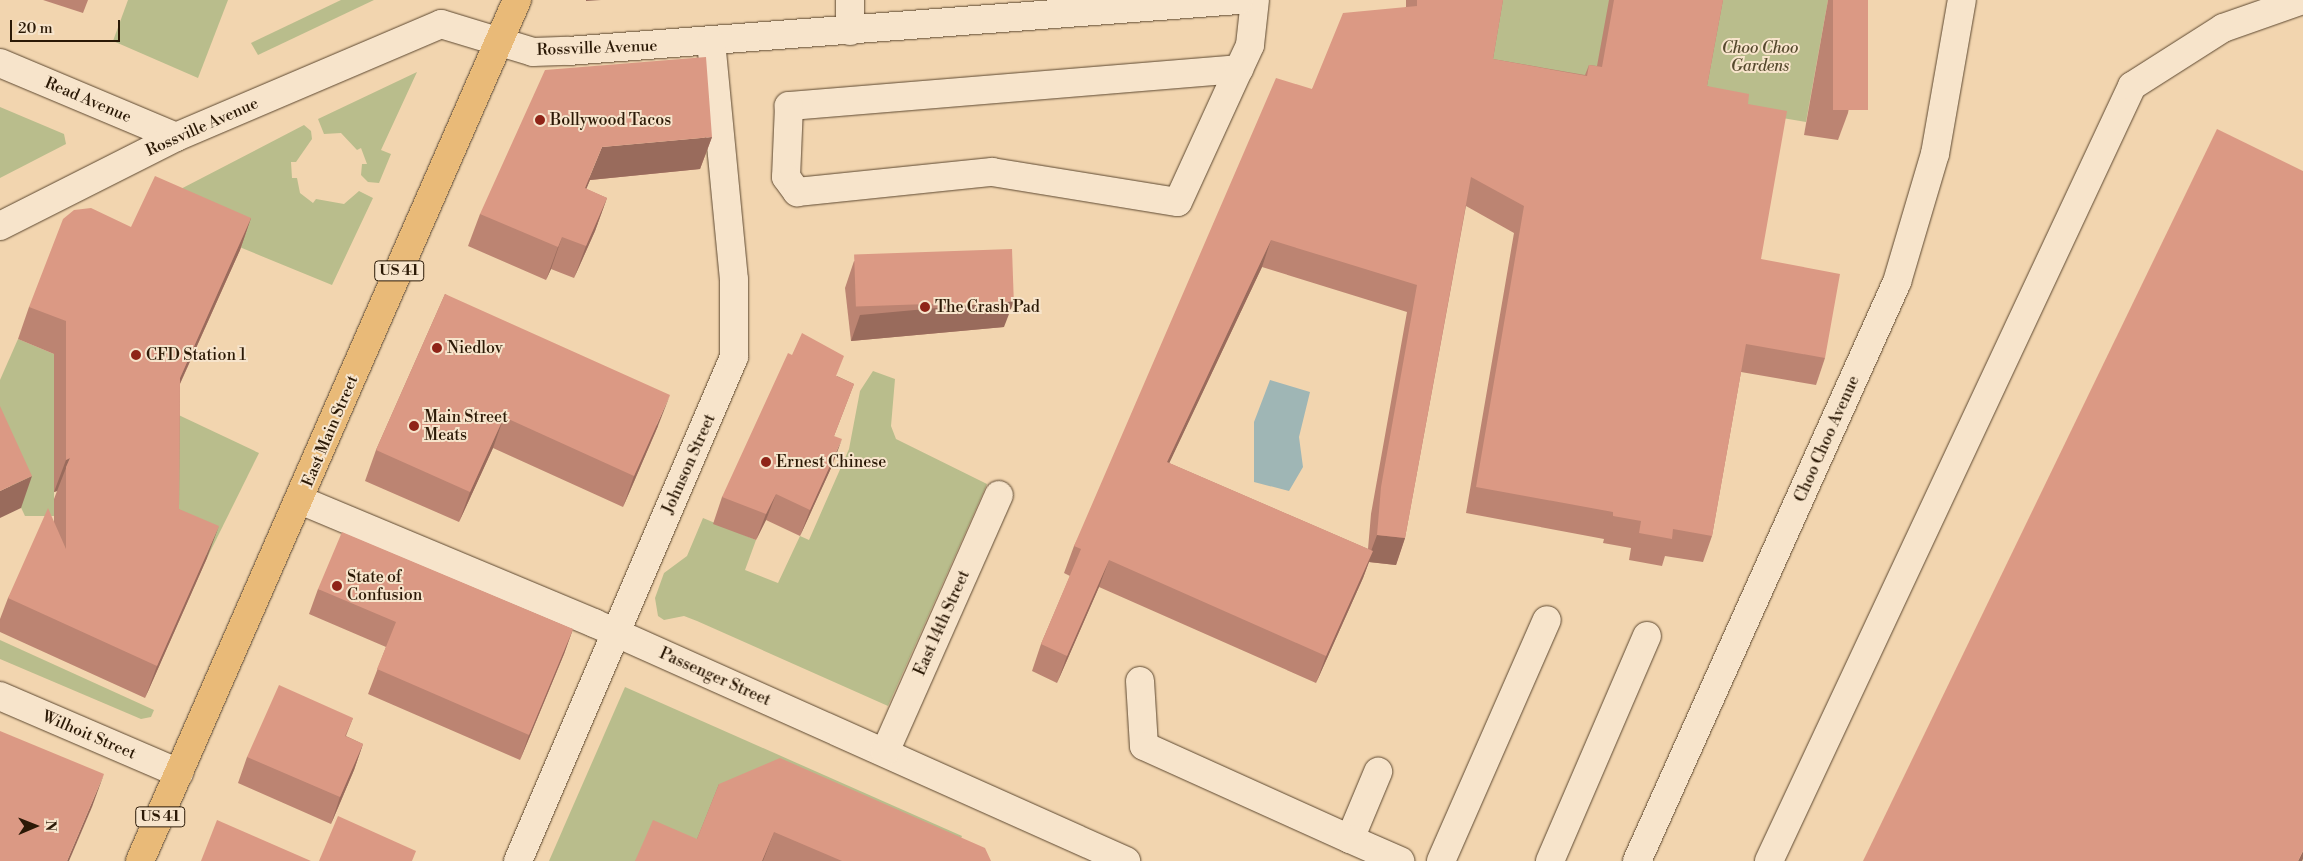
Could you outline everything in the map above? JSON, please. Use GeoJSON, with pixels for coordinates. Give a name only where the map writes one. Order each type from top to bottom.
{"type":"FeatureCollection","features":[{"type":"Feature","properties":{"kind":"main road","name":"East Main Street"},"geometry":{"type":"LineString","coordinates":[[140,861],[300,500],[517,0]]}},
{"type":"Feature","properties":{"kind":"street"},"geometry":{"type":"LineString","coordinates":[[850,0],[850,31]]}},
{"type":"Feature","properties":{"kind":"street","name":"Rossville Avenue"},"geometry":{"type":"LineString","coordinates":[[0,226],[176,137],[441,24],[498,43],[534,52],[711,42],[850,31],[954,12],[1239,0]]}},
{"type":"Feature","properties":{"kind":"street"},"geometry":{"type":"LineString","coordinates":[[1239,69],[789,106],[786,177],[797,192],[992,172],[1178,202],[1239,69],[1250,45],[1255,0]]}},
{"type":"Feature","properties":{"kind":"street","name":"Choo Choo Avenue"},"geometry":{"type":"LineString","coordinates":[[1638,861],[1897,282],[1935,154],[1962,0]]}},
{"type":"Feature","properties":{"kind":"street"},"geometry":{"type":"LineString","coordinates":[[1769,861],[2132,86],[2223,28],[2303,0]]}},
{"type":"Feature","properties":{"kind":"street","name":"Johnson Street"},"geometry":{"type":"LineString","coordinates":[[518,861],[734,357],[734,280],[711,42]]}},
{"type":"Feature","properties":{"kind":"street","name":"Read Avenue"},"geometry":{"type":"LineString","coordinates":[[0,63],[176,137]]}},
{"type":"Feature","properties":{"kind":"street","name":"East 14th Street"},"geometry":{"type":"LineString","coordinates":[[885,752],[999,495]]}},
{"type":"Feature","properties":{"kind":"street","name":"Passenger Street"},"geometry":{"type":"LineString","coordinates":[[300,500],[615,633],[1126,861]]}},
{"type":"Feature","properties":{"kind":"street"},"geometry":{"type":"LineString","coordinates":[[1441,861],[1547,620]]}},
{"type":"Feature","properties":{"kind":"street"},"geometry":{"type":"LineString","coordinates":[[1550,861],[1646,636]]}},
{"type":"Feature","properties":{"kind":"street"},"geometry":{"type":"LineString","coordinates":[[1140,681],[1144,746],[1400,861]]}},
{"type":"Feature","properties":{"kind":"street","name":"Wilhoit Street"},"geometry":{"type":"LineString","coordinates":[[0,696],[179,773]]}},
{"type":"Feature","properties":{"kind":"street"},"geometry":{"type":"LineString","coordinates":[[1350,839],[1378,772]]}},
{"type":"Feature","properties":{"kind":"green space"},"geometry":{"type":"Polygon","coordinates":[[[128,0],[228,0],[198,78],[113,41],[128,0]]]}},
{"type":"Feature","properties":{"kind":"green space"},"geometry":{"type":"Polygon","coordinates":[[[341,0],[374,0],[258,55],[251,43],[341,0]]]}},
{"type":"Feature","properties":{"kind":"green space","name":"Choo Choo Gardens"},"geometry":{"type":"Polygon","coordinates":[[[1498,0],[1828,0],[1806,122],[1486,69],[1498,0]]]}},
{"type":"Feature","properties":{"kind":"green space"},"geometry":{"type":"Polygon","coordinates":[[[417,72],[381,150],[391,154],[379,183],[368,182],[361,175],[362,164],[367,164],[361,148],[357,150],[341,133],[324,134],[318,119],[417,72]]]}},
{"type":"Feature","properties":{"kind":"green space"},"geometry":{"type":"Polygon","coordinates":[[[0,107],[64,134],[66,144],[0,178],[0,107]]]}},
{"type":"Feature","properties":{"kind":"green space"},"geometry":{"type":"Polygon","coordinates":[[[304,125],[311,131],[312,139],[296,162],[291,162],[292,178],[297,178],[300,193],[313,203],[316,199],[344,204],[359,191],[373,198],[332,285],[144,208],[304,125]]]}},
{"type":"Feature","properties":{"kind":"green space"},"geometry":{"type":"Polygon","coordinates":[[[18,339],[54,354],[54,516],[25,516],[0,463],[0,380],[18,339]]]}},
{"type":"Feature","properties":{"kind":"green space"},"geometry":{"type":"Polygon","coordinates":[[[873,371],[895,379],[891,426],[896,439],[987,484],[888,706],[684,616],[664,620],[658,616],[655,598],[664,573],[687,556],[703,518],[756,540],[745,570],[778,583],[800,536],[809,540],[849,449],[860,391],[873,371]]]}},
{"type":"Feature","properties":{"kind":"green space"},"geometry":{"type":"Polygon","coordinates":[[[168,410],[259,453],[207,558],[168,542],[168,410]]]}},
{"type":"Feature","properties":{"kind":"green space"},"geometry":{"type":"Polygon","coordinates":[[[0,640],[154,710],[151,717],[141,719],[0,659],[0,640]]]}},
{"type":"Feature","properties":{"kind":"green space"},"geometry":{"type":"Polygon","coordinates":[[[625,687],[962,836],[951,861],[549,861],[625,687]]]}},
{"type":"Feature","properties":{"kind":"water"},"geometry":{"type":"Polygon","coordinates":[[[1270,380],[1310,392],[1299,437],[1303,467],[1289,491],[1254,482],[1254,422],[1270,380]]]}},
{"type":"Feature","properties":{"kind":"building"},"geometry":{"type":"Polygon","coordinates":[[[1417,0],[1503,0],[1493,59],[1587,76],[1589,65],[1602,67],[1614,0],[1723,0],[1707,86],[1749,94],[1748,104],[1787,111],[1761,259],[1840,274],[1825,358],[1746,344],[1712,536],[1673,529],[1672,539],[1639,533],[1641,521],[1613,516],[1613,512],[1476,487],[1524,206],[1471,177],[1405,538],[1377,535],[1381,487],[1417,285],[1271,240],[1167,462],[1373,551],[1326,656],[1109,560],[1067,656],[1041,644],[1081,549],[1074,546],[1276,78],[1312,89],[1343,13],[1417,6],[1417,0]]]}},
{"type":"Feature","properties":{"kind":"building"},"geometry":{"type":"Polygon","coordinates":[[[1833,0],[1868,0],[1868,110],[1833,110],[1833,0]]]}},
{"type":"Feature","properties":{"kind":"building"},"geometry":{"type":"Polygon","coordinates":[[[706,57],[712,137],[602,147],[585,188],[607,198],[586,246],[562,237],[558,247],[480,214],[545,70],[706,57]]]}},
{"type":"Feature","properties":{"kind":"building"},"geometry":{"type":"Polygon","coordinates":[[[2217,129],[2303,171],[2303,851],[2298,861],[1863,861],[2217,129]]]}},
{"type":"Feature","properties":{"kind":"building"},"geometry":{"type":"Polygon","coordinates":[[[155,176],[251,218],[180,378],[179,509],[219,526],[157,666],[8,598],[48,508],[66,549],[66,467],[70,458],[66,460],[66,321],[29,307],[63,219],[74,210],[91,208],[131,227],[155,176]]]}},
{"type":"Feature","properties":{"kind":"building"},"geometry":{"type":"Polygon","coordinates":[[[1012,249],[1014,301],[856,306],[854,255],[1012,249]]]}},
{"type":"Feature","properties":{"kind":"building"},"geometry":{"type":"Polygon","coordinates":[[[445,294],[670,395],[634,476],[504,417],[470,492],[376,450],[445,294]]]}},
{"type":"Feature","properties":{"kind":"building"},"geometry":{"type":"Polygon","coordinates":[[[802,333],[844,356],[836,376],[854,384],[834,436],[842,439],[810,510],[776,494],[766,514],[722,497],[788,353],[792,355],[802,333]]]}},
{"type":"Feature","properties":{"kind":"building"},"geometry":{"type":"Polygon","coordinates":[[[0,406],[32,476],[0,491],[0,406]]]}},
{"type":"Feature","properties":{"kind":"building"},"geometry":{"type":"Polygon","coordinates":[[[342,532],[573,629],[529,735],[377,669],[396,622],[318,589],[342,532]]]}},
{"type":"Feature","properties":{"kind":"building"},"geometry":{"type":"Polygon","coordinates":[[[279,685],[353,718],[345,736],[363,744],[340,797],[247,757],[279,685]]]}},
{"type":"Feature","properties":{"kind":"building"},"geometry":{"type":"Polygon","coordinates":[[[0,731],[104,774],[67,861],[0,861],[0,731]]]}},
{"type":"Feature","properties":{"kind":"building"},"geometry":{"type":"Polygon","coordinates":[[[780,758],[985,848],[991,861],[842,861],[774,832],[762,861],[635,861],[653,820],[697,839],[719,784],[780,758]]]}},
{"type":"Feature","properties":{"kind":"building"},"geometry":{"type":"Polygon","coordinates":[[[338,816],[416,851],[412,861],[319,861],[338,816]]]}},
{"type":"Feature","properties":{"kind":"building"},"geometry":{"type":"Polygon","coordinates":[[[217,820],[311,861],[201,861],[217,820]]]}},
{"type":"Feature","properties":{"kind":"place","name":"Bollywood Tacos"},"geometry":{"type":"Point","coordinates":[540,120]}},
{"type":"Feature","properties":{"kind":"place","name":"The Crash Pad"},"geometry":{"type":"Point","coordinates":[925,307]}},
{"type":"Feature","properties":{"kind":"place","name":"Niedlov"},"geometry":{"type":"Point","coordinates":[437,348]}},
{"type":"Feature","properties":{"kind":"place","name":"CFD Station 1"},"geometry":{"type":"Point","coordinates":[136,355]}},
{"type":"Feature","properties":{"kind":"place","name":"Main Street Meats"},"geometry":{"type":"Point","coordinates":[414,426]}},
{"type":"Feature","properties":{"kind":"place","name":"Ernest Chinese"},"geometry":{"type":"Point","coordinates":[766,462]}},
{"type":"Feature","properties":{"kind":"place","name":"State of Confusion"},"geometry":{"type":"Point","coordinates":[337,586]}}]}
